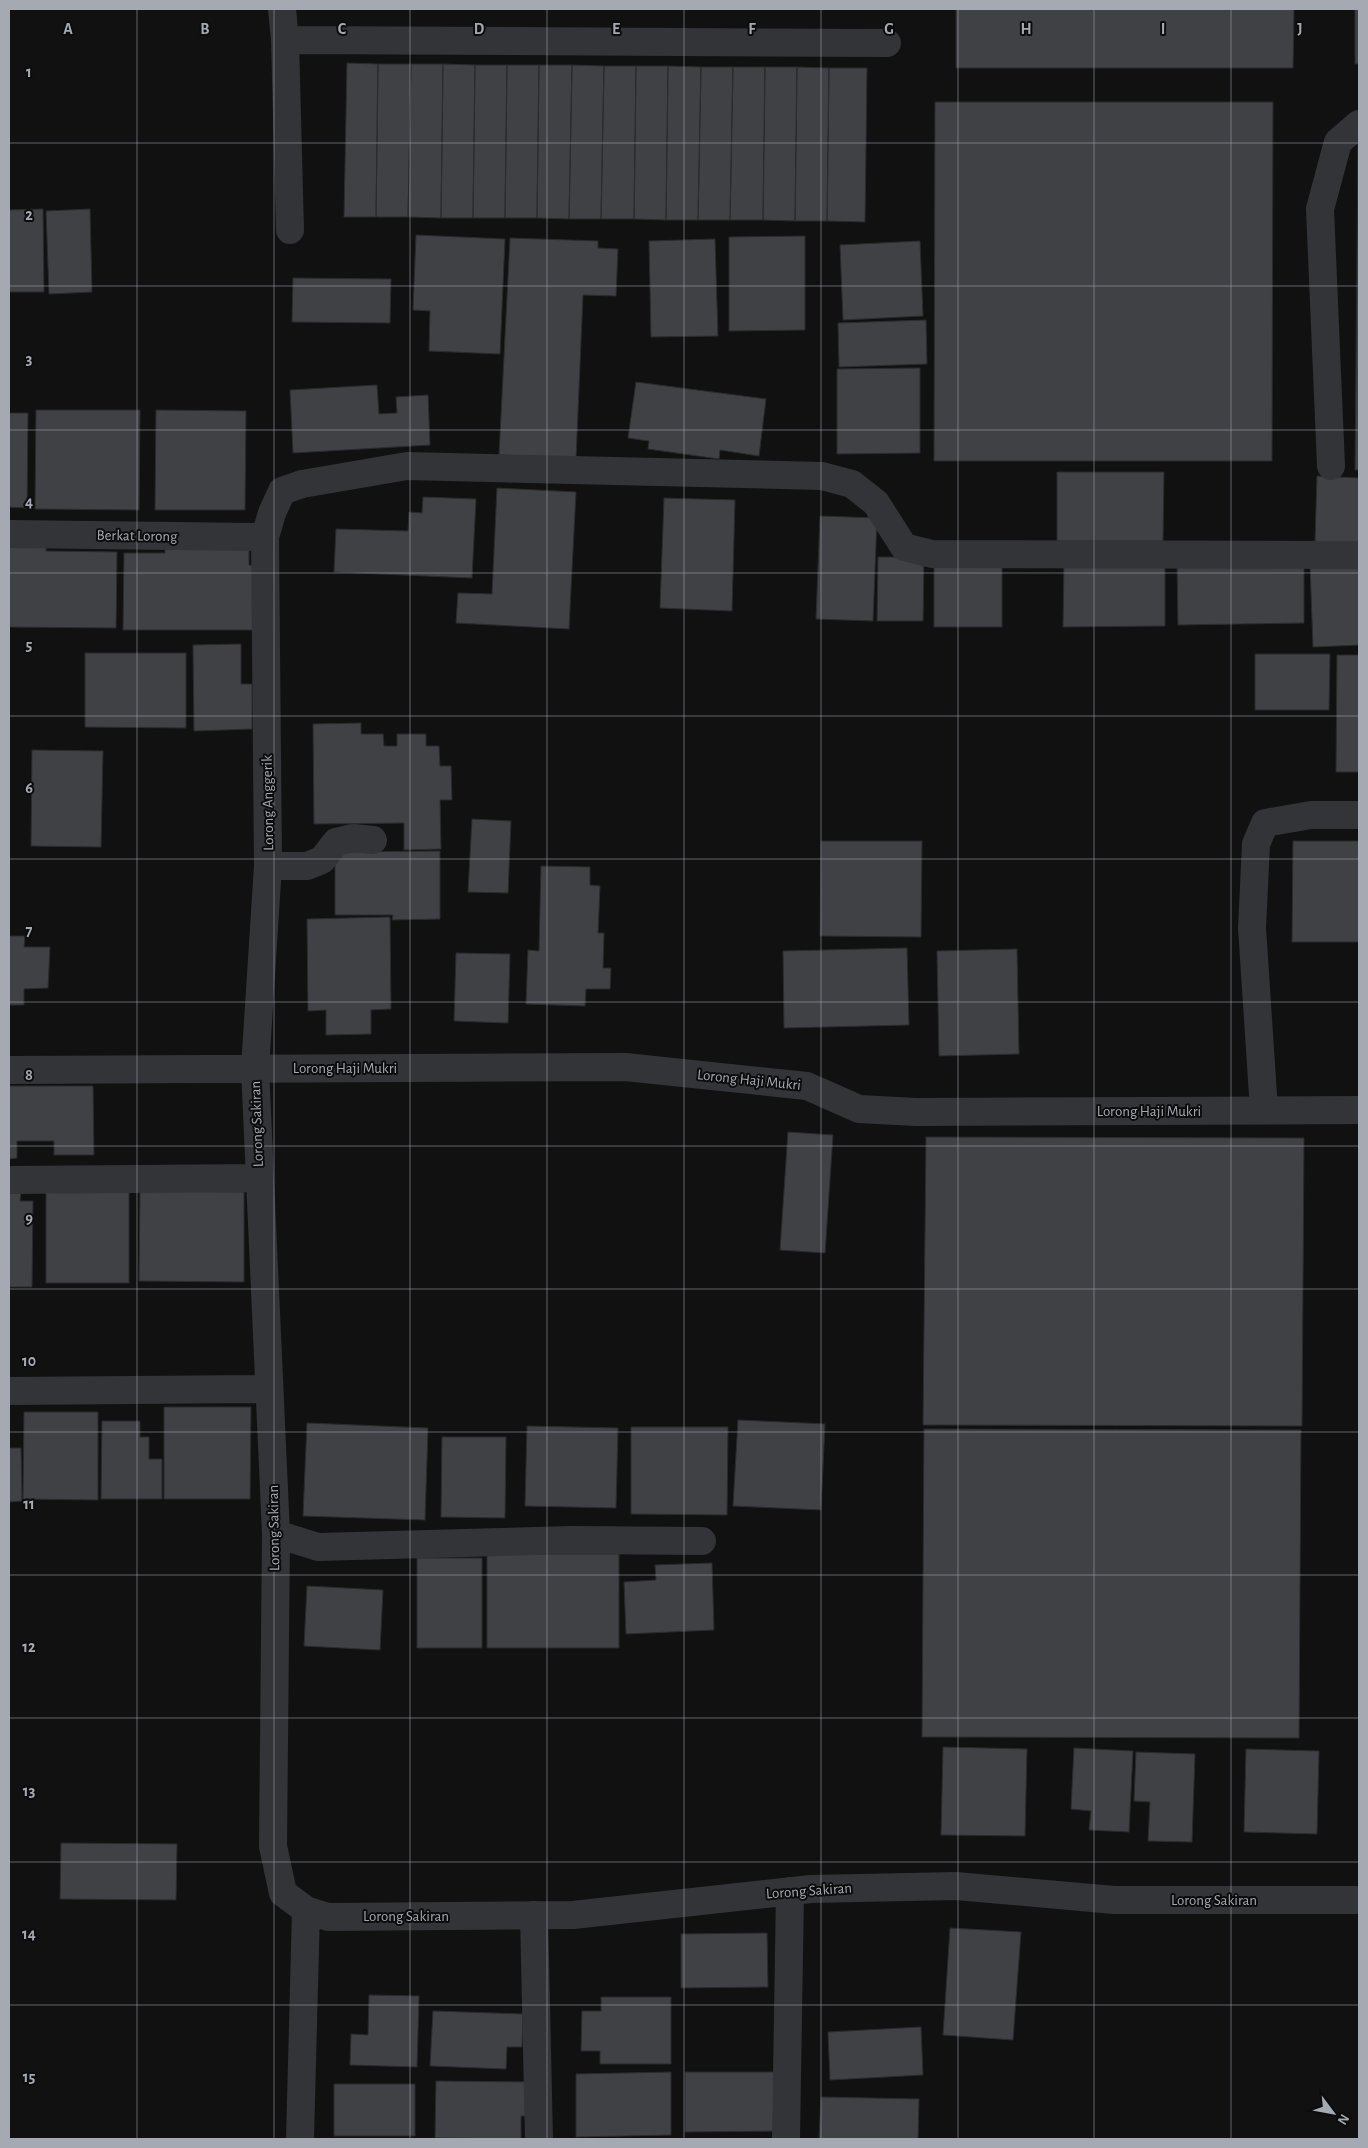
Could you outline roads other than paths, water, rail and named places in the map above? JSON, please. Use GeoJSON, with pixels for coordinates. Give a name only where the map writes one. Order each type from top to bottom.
{"type":"FeatureCollection","features":[{"type":"Feature","properties":{"kind":"street"},"geometry":{"type":"LineString","coordinates":[[282,9],[285,40],[290,230]]}},
{"type":"Feature","properties":{"kind":"street"},"geometry":{"type":"LineString","coordinates":[[285,40],[887,44]]}},
{"type":"Feature","properties":{"kind":"street"},"geometry":{"type":"LineString","coordinates":[[1331,466],[1320,209],[1338,142],[1359,124]]}},
{"type":"Feature","properties":{"kind":"street","name":"Lorong Anggerik"},"geometry":{"type":"LineString","coordinates":[[255,1068],[268,866],[265,537],[272,513],[282,491],[302,484],[407,466],[822,476],[852,484],[876,503],[904,547],[932,554],[1359,555]]}},
{"type":"Feature","properties":{"kind":"street","name":"Berkat Lorong"},"geometry":{"type":"LineString","coordinates":[[9,534],[265,537]]}},
{"type":"Feature","properties":{"kind":"street"},"geometry":{"type":"LineString","coordinates":[[1264,1110],[1252,928],[1256,844],[1265,823],[1311,815],[1359,816]]}},
{"type":"Feature","properties":{"kind":"street"},"geometry":{"type":"LineString","coordinates":[[268,866],[307,866],[322,860],[336,842],[353,838],[373,840]]}},
{"type":"Feature","properties":{"kind":"street","name":"Lorong Haji Mukri"},"geometry":{"type":"LineString","coordinates":[[9,1070],[625,1067],[807,1086],[859,1108],[916,1112],[1359,1110]]}},
{"type":"Feature","properties":{"kind":"street","name":"Lorong Sakiran"},"geometry":{"type":"LineString","coordinates":[[255,1068],[276,1534],[273,1846],[283,1893],[306,1910],[328,1916],[573,1915],[790,1891],[956,1886],[1114,1900],[1359,1900]]}},
{"type":"Feature","properties":{"kind":"street"},"geometry":{"type":"LineString","coordinates":[[9,1180],[259,1178]]}},
{"type":"Feature","properties":{"kind":"street"},"geometry":{"type":"LineString","coordinates":[[9,1391],[268,1389]]}},
{"type":"Feature","properties":{"kind":"street"},"geometry":{"type":"LineString","coordinates":[[276,1534],[318,1547],[572,1540],[702,1541]]}},
{"type":"Feature","properties":{"kind":"street"},"geometry":{"type":"LineString","coordinates":[[786,2139],[790,1891]]}},
{"type":"Feature","properties":{"kind":"street"},"geometry":{"type":"LineString","coordinates":[[300,2139],[306,1910]]}},
{"type":"Feature","properties":{"kind":"street"},"geometry":{"type":"LineString","coordinates":[[534,1915],[539,2139]]}}]}
